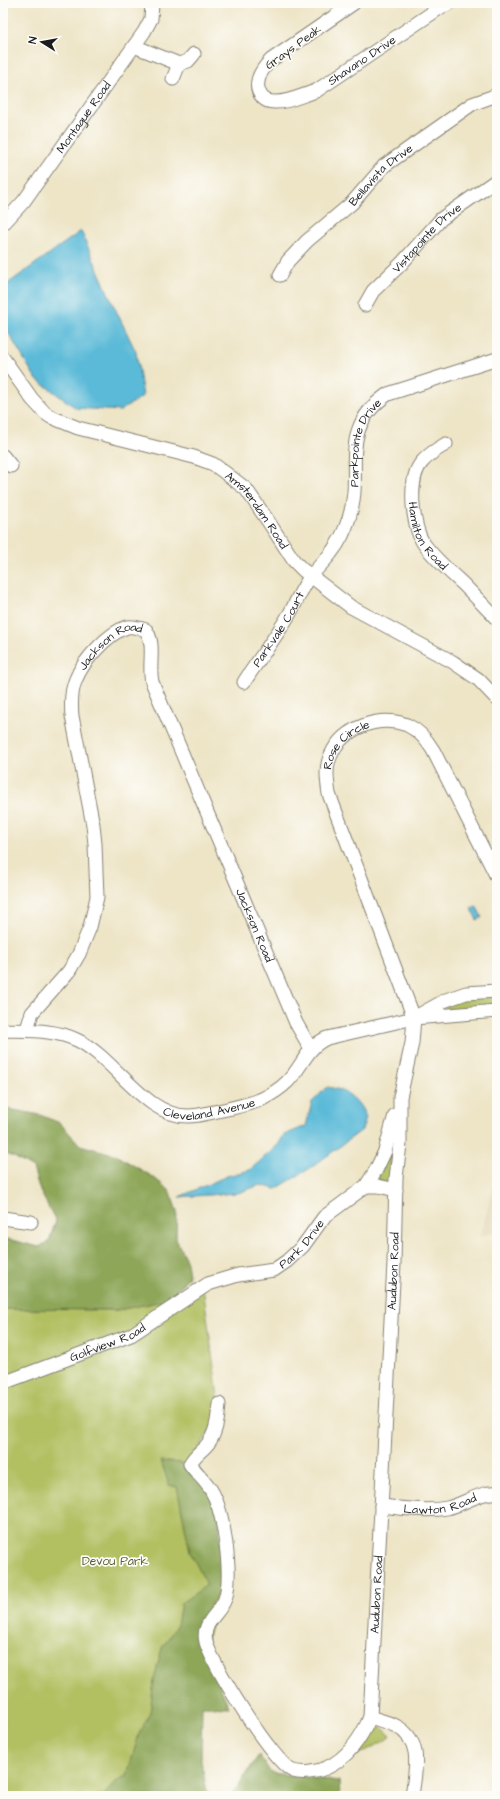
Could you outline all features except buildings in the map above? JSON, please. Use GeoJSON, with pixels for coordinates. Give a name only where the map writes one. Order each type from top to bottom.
{"type":"FeatureCollection","features":[{"type":"Feature","properties":{"kind":"street","name":"Montague Road"},"geometry":{"type":"LineString","coordinates":[[3,224],[24,201],[134,46],[149,23],[152,3]]}},
{"type":"Feature","properties":{"kind":"street","name":"Grays Peak"},"geometry":{"type":"LineString","coordinates":[[267,102],[257,88],[261,70],[271,60],[354,3]]}},
{"type":"Feature","properties":{"kind":"street","name":"Shavano Drive"},"geometry":{"type":"LineString","coordinates":[[267,102],[275,103],[316,91],[441,7],[450,3]]}},
{"type":"Feature","properties":{"kind":"street"},"geometry":{"type":"LineString","coordinates":[[134,46],[178,64],[188,61],[194,54]]}},
{"type":"Feature","properties":{"kind":"street"},"geometry":{"type":"LineString","coordinates":[[173,79],[178,64]]}},
{"type":"Feature","properties":{"kind":"street","name":"Bellavista Drive"},"geometry":{"type":"LineString","coordinates":[[280,275],[288,261],[352,203],[384,166],[472,104],[497,95]]}},
{"type":"Feature","properties":{"kind":"street","name":"Vistapointe Drive"},"geometry":{"type":"LineString","coordinates":[[365,305],[373,291],[402,263],[441,219],[497,180]]}},
{"type":"Feature","properties":{"kind":"street","name":"Amsterdam Road"},"geometry":{"type":"LineString","coordinates":[[3,358],[32,399],[51,417],[78,428],[194,457],[213,464],[246,489],[294,561],[310,576],[351,607],[453,662],[478,679],[497,699]]}},
{"type":"Feature","properties":{"kind":"street","name":"Parkpointe Drive"},"geometry":{"type":"LineString","coordinates":[[310,576],[331,553],[343,535],[349,520],[354,503],[354,462],[357,433],[367,412],[375,403],[388,394],[497,359]]}},
{"type":"Feature","properties":{"kind":"street","name":"Hamilton Road"},"geometry":{"type":"LineString","coordinates":[[446,444],[426,458],[417,470],[412,497],[416,526],[424,544],[445,568],[497,619]]}},
{"type":"Feature","properties":{"kind":"street","name":"Parkvale Court"},"geometry":{"type":"LineString","coordinates":[[244,682],[290,613],[310,576]]}},
{"type":"Feature","properties":{"kind":"street","name":"Jackson Road"},"geometry":{"type":"LineString","coordinates":[[27,1029],[32,1013],[69,971],[80,954],[92,922],[97,897],[93,825],[72,716],[71,705],[75,680],[89,656],[97,648],[127,627],[133,627],[146,630],[149,635],[151,643],[150,675],[152,682],[296,1023],[302,1036],[311,1048]]}},
{"type":"Feature","properties":{"kind":"street","name":"Rose Circle"},"geometry":{"type":"LineString","coordinates":[[414,1018],[329,794],[326,776],[333,750],[345,736],[367,724],[384,722],[406,725],[415,730],[427,740],[433,750],[497,877]]}},
{"type":"Feature","properties":{"kind":"street"},"geometry":{"type":"LineString","coordinates":[[414,1018],[446,1000],[466,993],[497,991]]}},
{"type":"Feature","properties":{"kind":"street"},"geometry":{"type":"LineString","coordinates":[[414,1018],[497,1011]]}},
{"type":"Feature","properties":{"kind":"street","name":"Cleveland Avenue"},"geometry":{"type":"LineString","coordinates":[[3,1030],[27,1029],[58,1034],[82,1043],[109,1064],[154,1104],[165,1111],[189,1116],[240,1106],[268,1096],[287,1082],[311,1048],[320,1041],[327,1038],[414,1018]]}},
{"type":"Feature","properties":{"kind":"street","name":"Audubon Road"},"geometry":{"type":"LineString","coordinates":[[219,1404],[218,1418],[210,1440],[193,1457],[190,1464],[212,1491],[220,1509],[225,1536],[228,1586],[225,1600],[208,1624],[206,1641],[213,1661],[233,1695],[273,1754],[283,1765],[293,1771],[308,1772],[326,1768],[343,1756],[357,1743],[365,1731],[370,1717],[396,1190],[400,1144],[400,1097],[412,1043],[414,1018]]}},
{"type":"Feature","properties":{"kind":"street","name":"Park Drive"},"geometry":{"type":"LineString","coordinates":[[203,1288],[238,1275],[274,1270],[287,1262],[303,1246],[324,1216],[366,1186],[385,1151],[400,1097]]}},
{"type":"Feature","properties":{"kind":"street"},"geometry":{"type":"LineString","coordinates":[[366,1186],[378,1186],[396,1190]]}},
{"type":"Feature","properties":{"kind":"street"},"geometry":{"type":"LineString","coordinates":[[3,1218],[31,1222]]}},
{"type":"Feature","properties":{"kind":"street","name":"Golfview Road"},"geometry":{"type":"LineString","coordinates":[[3,1383],[131,1336],[203,1288]]}},
{"type":"Feature","properties":{"kind":"street","name":"Lawton Road"},"geometry":{"type":"LineString","coordinates":[[381,1506],[454,1507],[488,1494],[497,1493]]}},
{"type":"Feature","properties":{"kind":"street"},"geometry":{"type":"LineString","coordinates":[[370,1717],[396,1726],[404,1732],[416,1749],[417,1761],[412,1796]]}},
{"type":"Feature","properties":{"kind":"shaded area"},"geometry":{"type":"Polygon","coordinates":[[[497,1174],[497,1231],[480,1237],[497,1174]]]}},
{"type":"Feature","properties":{"kind":"green space"},"geometry":{"type":"Polygon","coordinates":[[[497,995],[497,1007],[447,1010],[446,1007],[452,1001],[497,995]]]}},
{"type":"Feature","properties":{"kind":"green space"},"geometry":{"type":"Polygon","coordinates":[[[3,1108],[40,1115],[60,1123],[80,1145],[116,1155],[153,1177],[169,1190],[177,1211],[176,1239],[187,1262],[189,1276],[169,1300],[118,1310],[3,1309],[3,1238],[39,1247],[49,1241],[56,1221],[40,1191],[33,1168],[14,1157],[3,1153],[3,1108]]]}},
{"type":"Feature","properties":{"kind":"green space"},"geometry":{"type":"Polygon","coordinates":[[[392,1149],[390,1182],[387,1183],[377,1180],[392,1149]]]}},
{"type":"Feature","properties":{"kind":"green space","name":"Devou Park"},"geometry":{"type":"Polygon","coordinates":[[[203,1287],[219,1404],[218,1418],[193,1457],[206,1483],[228,1586],[215,1613],[159,1796],[3,1796],[3,1309],[118,1310],[189,1295],[203,1287]]]}},
{"type":"Feature","properties":{"kind":"green space"},"geometry":{"type":"Polygon","coordinates":[[[161,1461],[190,1464],[219,1507],[222,1588],[211,1605],[202,1645],[229,1707],[202,1706],[201,1761],[208,1796],[103,1796],[117,1781],[127,1775],[139,1734],[150,1713],[154,1679],[162,1648],[177,1625],[181,1603],[207,1585],[190,1552],[177,1487],[169,1485],[161,1461]]]}},
{"type":"Feature","properties":{"kind":"green space"},"geometry":{"type":"Polygon","coordinates":[[[371,1726],[382,1728],[391,1736],[382,1743],[351,1759],[371,1726]]]}},
{"type":"Feature","properties":{"kind":"green space"},"geometry":{"type":"Polygon","coordinates":[[[259,1755],[271,1773],[339,1781],[340,1796],[231,1796],[259,1755]]]}},
{"type":"Feature","properties":{"kind":"water"},"geometry":{"type":"Polygon","coordinates":[[[81,231],[136,352],[143,396],[120,411],[76,408],[36,379],[3,324],[3,287],[81,231]]]}},
{"type":"Feature","properties":{"kind":"water"},"geometry":{"type":"Polygon","coordinates":[[[476,906],[482,917],[477,920],[471,908],[476,906]]]}},
{"type":"Feature","properties":{"kind":"water"},"geometry":{"type":"Polygon","coordinates":[[[327,1087],[341,1090],[356,1100],[366,1117],[362,1130],[312,1167],[276,1189],[260,1185],[238,1193],[179,1197],[227,1176],[250,1170],[278,1145],[284,1135],[306,1126],[312,1102],[327,1087]]]}}]}
